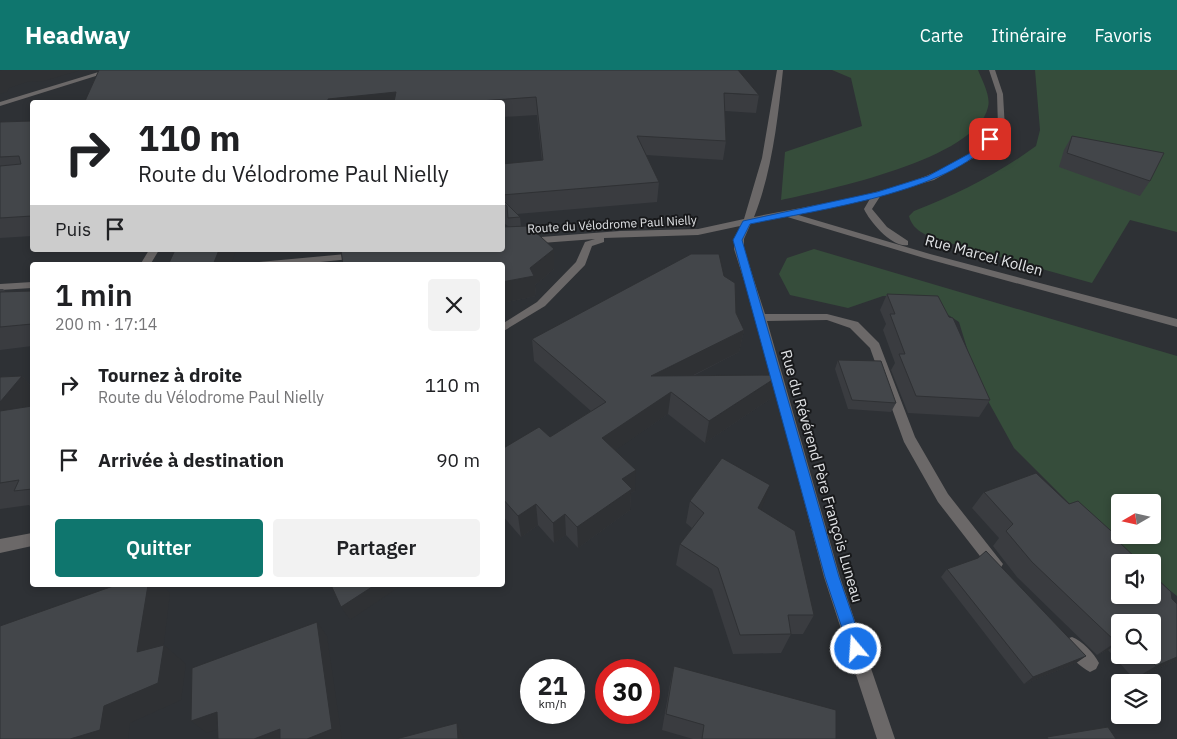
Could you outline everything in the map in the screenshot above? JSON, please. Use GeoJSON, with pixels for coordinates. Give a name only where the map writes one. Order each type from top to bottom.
{"type":"FeatureCollection","features":[{"type":"Feature","properties":{"kind":"street"},"geometry":{"type":"LineString","coordinates":[[0,104],[112,70]]}},
{"type":"Feature","properties":{"kind":"street","name":"Rue du Révérend Père François Luneau"},"geometry":{"type":"LineString","coordinates":[[780,70],[768,141],[752,211],[738,240],[739,249],[761,318],[832,577],[886,739]]}},
{"type":"Feature","properties":{"kind":"street","name":"Route du Vélodrome Paul Nielly"},"geometry":{"type":"LineString","coordinates":[[505,240],[698,232],[878,194],[938,174],[978,152],[1002,127],[1000,94],[992,70]]}},
{"type":"Feature","properties":{"kind":"street"},"geometry":{"type":"LineString","coordinates":[[878,194],[868,209],[877,224],[885,232],[927,256]]}},
{"type":"Feature","properties":{"kind":"street","name":"Rue Marcel Kollen"},"geometry":{"type":"LineString","coordinates":[[784,213],[927,256],[1177,323]]}},
{"type":"Feature","properties":{"kind":"street"},"geometry":{"type":"LineString","coordinates":[[505,327],[541,304],[568,277],[581,263],[588,244],[620,234]]}},
{"type":"Feature","properties":{"kind":"street"},"geometry":{"type":"LineString","coordinates":[[291,262],[365,255]]}},
{"type":"Feature","properties":{"kind":"street"},"geometry":{"type":"LineString","coordinates":[[0,288],[30,285]]}},
{"type":"Feature","properties":{"kind":"street"},"geometry":{"type":"LineString","coordinates":[[761,318],[827,318],[854,325],[875,346],[909,438],[943,498],[1004,575]]}},
{"type":"Feature","properties":{"kind":"street"},"geometry":{"type":"LineString","coordinates":[[0,546],[30,540]]}},
{"type":"Feature","properties":{"kind":"street"},"geometry":{"type":"LineString","coordinates":[[1064,636],[1090,663]]}},
{"type":"Feature","properties":{"kind":"green space"},"geometry":{"type":"Polygon","coordinates":[[[832,70],[978,70],[984,83],[989,103],[978,126],[957,142],[930,157],[864,180],[781,200],[785,152],[862,126],[851,78],[832,70]]]}},
{"type":"Feature","properties":{"kind":"green space"},"geometry":{"type":"Polygon","coordinates":[[[1035,70],[1177,70],[1177,232],[1130,220],[1092,283],[939,240],[917,229],[909,216],[914,211],[946,198],[992,174],[1036,146],[1040,130],[1035,70]]]}},
{"type":"Feature","properties":{"kind":"green space"},"geometry":{"type":"Polygon","coordinates":[[[814,249],[1177,356],[1177,596],[1161,583],[1161,554],[1124,554],[1111,544],[1161,544],[1161,494],[1111,494],[1111,544],[1105,539],[1014,448],[977,381],[959,322],[918,295],[883,296],[848,308],[790,295],[779,274],[787,258],[814,249]]]}},
{"type":"Feature","properties":{"kind":"building"},"geometry":{"type":"Polygon","coordinates":[[[99,70],[738,70],[759,95],[724,93],[726,141],[637,136],[659,182],[505,195],[505,164],[543,160],[536,97],[494,100],[394,100],[396,92],[328,100],[85,100],[99,70]]]}},
{"type":"Feature","properties":{"kind":"building"},"geometry":{"type":"Polygon","coordinates":[[[30,121],[30,216],[0,218],[0,166],[21,164],[19,156],[0,157],[0,122],[30,121]]]}},
{"type":"Feature","properties":{"kind":"building"},"geometry":{"type":"Polygon","coordinates":[[[1072,136],[1164,153],[1150,181],[1067,153],[1072,136]]]}},
{"type":"Feature","properties":{"kind":"building"},"geometry":{"type":"Polygon","coordinates":[[[505,202],[520,217],[508,218],[505,202]]]}},
{"type":"Feature","properties":{"kind":"building"},"geometry":{"type":"Polygon","coordinates":[[[529,226],[554,249],[530,268],[534,276],[505,281],[505,262],[343,262],[341,252],[505,252],[505,227],[529,226]]]}},
{"type":"Feature","properties":{"kind":"building"},"geometry":{"type":"Polygon","coordinates":[[[174,252],[218,252],[214,262],[169,262],[174,252]]]}},
{"type":"Feature","properties":{"kind":"building"},"geometry":{"type":"Polygon","coordinates":[[[691,254],[719,254],[724,276],[735,283],[736,313],[744,330],[651,376],[780,375],[709,421],[671,392],[602,438],[636,470],[622,479],[632,489],[577,527],[565,514],[553,523],[536,504],[518,516],[505,501],[505,447],[539,427],[550,437],[606,402],[532,339],[691,254]]]}},
{"type":"Feature","properties":{"kind":"building"},"geometry":{"type":"Polygon","coordinates":[[[30,291],[30,324],[0,327],[0,292],[30,291]]]}},
{"type":"Feature","properties":{"kind":"building"},"geometry":{"type":"Polygon","coordinates":[[[887,294],[938,296],[949,317],[953,318],[990,400],[916,396],[899,354],[905,354],[890,314],[895,314],[887,294]]]}},
{"type":"Feature","properties":{"kind":"building"},"geometry":{"type":"Polygon","coordinates":[[[838,360],[881,361],[896,403],[852,400],[838,360]]]}},
{"type":"Feature","properties":{"kind":"building"},"geometry":{"type":"Polygon","coordinates":[[[22,376],[0,402],[0,377],[22,376]]]}},
{"type":"Feature","properties":{"kind":"building"},"geometry":{"type":"Polygon","coordinates":[[[30,406],[30,489],[14,491],[19,480],[0,483],[0,411],[30,406]]]}},
{"type":"Feature","properties":{"kind":"building"},"geometry":{"type":"Polygon","coordinates":[[[722,458],[770,485],[758,508],[795,531],[814,615],[788,615],[791,634],[740,635],[718,568],[680,544],[704,513],[690,501],[722,458]]]}},
{"type":"Feature","properties":{"kind":"building"},"geometry":{"type":"Polygon","coordinates":[[[1036,473],[1069,504],[1078,501],[1111,531],[1111,544],[1121,544],[1132,554],[1111,554],[1111,604],[1161,604],[1161,583],[1171,592],[1172,599],[1177,604],[1177,657],[1161,664],[1161,614],[1111,614],[1111,637],[1032,562],[1006,531],[1013,524],[984,492],[1036,473]]]}},
{"type":"Feature","properties":{"kind":"building"},"geometry":{"type":"Polygon","coordinates":[[[986,551],[1086,656],[1033,677],[947,569],[978,558],[986,551]]]}},
{"type":"Feature","properties":{"kind":"building"},"geometry":{"type":"Polygon","coordinates":[[[110,587],[148,587],[137,652],[164,645],[158,683],[104,706],[100,730],[70,739],[0,739],[0,626],[110,587]]]}},
{"type":"Feature","properties":{"kind":"building"},"geometry":{"type":"Polygon","coordinates":[[[332,587],[372,587],[341,607],[332,587]]]}},
{"type":"Feature","properties":{"kind":"building"},"geometry":{"type":"Polygon","coordinates":[[[317,622],[332,729],[307,739],[280,739],[280,729],[254,739],[218,739],[217,712],[191,721],[192,668],[317,622]]]}},
{"type":"Feature","properties":{"kind":"building"},"geometry":{"type":"Polygon","coordinates":[[[674,666],[836,710],[836,739],[702,739],[704,725],[666,714],[674,666]]]}},
{"type":"Feature","properties":{"kind":"building"},"geometry":{"type":"Polygon","coordinates":[[[457,723],[458,739],[396,739],[457,723]]]}},
{"type":"Feature","properties":{"kind":"building"},"geometry":{"type":"Polygon","coordinates":[[[1108,727],[1116,739],[1048,739],[1047,737],[1108,727]]]}},
{"type":"Feature","properties":{"kind":"route"},"geometry":{"type":"LineString","coordinates":[[856,649],[832,577],[738,240],[746,222],[878,194],[930,178],[978,152],[990,139]]}}]}
